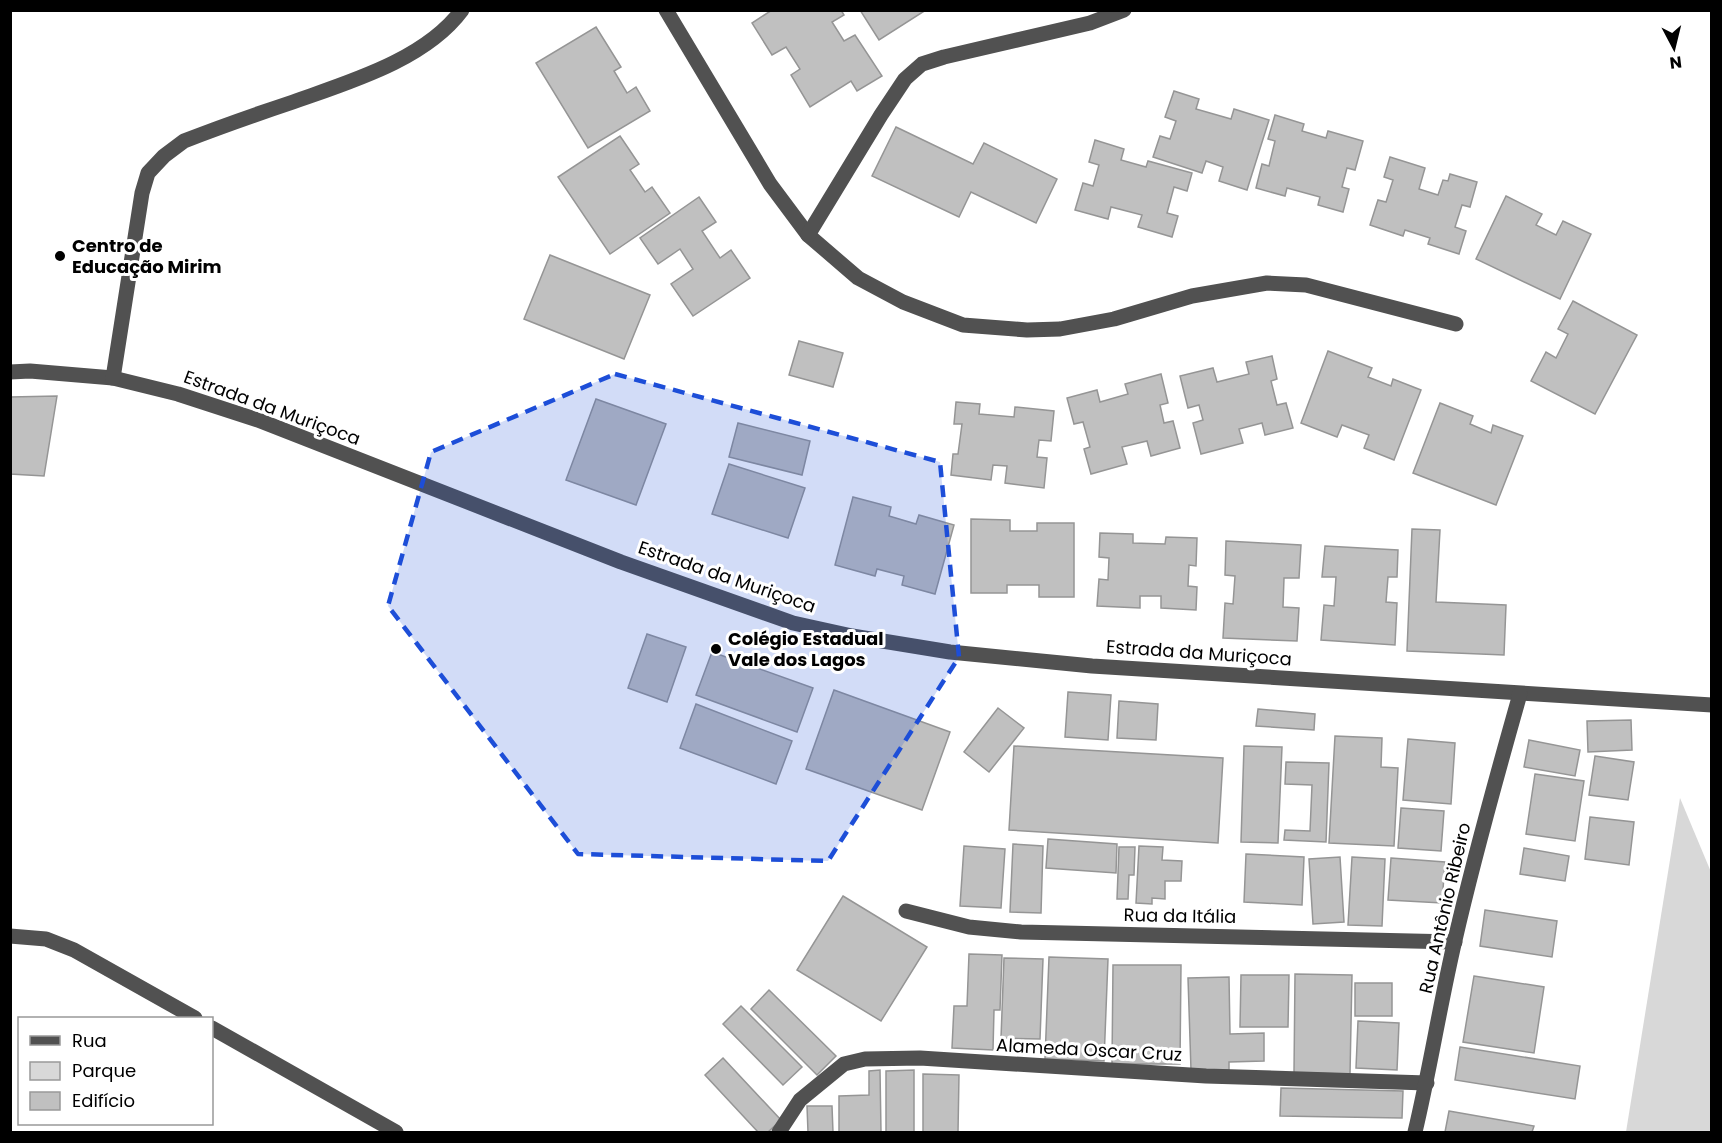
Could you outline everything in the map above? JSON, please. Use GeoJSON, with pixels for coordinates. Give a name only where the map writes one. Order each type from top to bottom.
{"type":"FeatureCollection","features":[{"type":"Feature","properties":{"kind":"street"},"geometry":{"type":"LineString","coordinates":[[666,10],[770,184],[808,235],[858,278],[903,302],[963,324],[1028,330],[1060,329],[1114,320],[1192,296],[1267,283],[1306,285],[1456,324]]}},
{"type":"Feature","properties":{"kind":"street"},"geometry":{"type":"LineString","coordinates":[[808,235],[904,79],[922,64],[1090,23],[1124,10]]}},
{"type":"Feature","properties":{"kind":"street"},"geometry":{"type":"LineString","coordinates":[[113,378],[142,193],[148,173],[164,156],[184,141],[341,85],[405,57],[432,40],[457,12]]}},
{"type":"Feature","properties":{"kind":"street","name":"Estrada da Muriçoca"},"geometry":{"type":"LineString","coordinates":[[10,372],[30,371],[113,378],[178,394],[258,420],[621,562],[793,623],[852,636],[950,652],[1092,666],[1712,705]]}},
{"type":"Feature","properties":{"kind":"street","name":"Rua Antônio Ribeiro"},"geometry":{"type":"LineString","coordinates":[[1415,1132],[1455,942],[1520,693]]}},
{"type":"Feature","properties":{"kind":"street","name":"Rua da Itália"},"geometry":{"type":"LineString","coordinates":[[906,910],[969,927],[1020,932],[1455,942]]}},
{"type":"Feature","properties":{"kind":"street"},"geometry":{"type":"LineString","coordinates":[[10,936],[46,939],[74,950],[193,1017]]}},
{"type":"Feature","properties":{"kind":"street"},"geometry":{"type":"LineString","coordinates":[[213,1029],[396,1132]]}},
{"type":"Feature","properties":{"kind":"street","name":"Alameda Oscar Cruz"},"geometry":{"type":"LineString","coordinates":[[779,1132],[800,1100],[844,1064],[865,1059],[920,1059],[1206,1076],[1427,1083]]}},
{"type":"Feature","properties":{"kind":"highlighted area"},"geometry":{"type":"Polygon","coordinates":[[[615,374],[940,462],[959,657],[828,861],[578,854],[388,606],[431,452],[615,374]]]}},
{"type":"Feature","properties":{"kind":"green space"},"geometry":{"type":"Polygon","coordinates":[[[1680,798],[1711,872],[1711,1132],[1626,1132],[1680,798]]]}},
{"type":"Feature","properties":{"kind":"building"},"geometry":{"type":"Polygon","coordinates":[[[772,10],[841,10],[844,15],[832,22],[844,41],[855,35],[882,76],[857,91],[851,81],[810,107],[791,75],[800,69],[786,47],[772,55],[752,23],[772,10]]]}},
{"type":"Feature","properties":{"kind":"building"},"geometry":{"type":"Polygon","coordinates":[[[860,10],[926,10],[879,40],[860,10]]]}},
{"type":"Feature","properties":{"kind":"building"},"geometry":{"type":"Polygon","coordinates":[[[596,27],[621,67],[614,71],[627,93],[636,87],[650,111],[588,148],[536,63],[596,27]]]}},
{"type":"Feature","properties":{"kind":"building"},"geometry":{"type":"Polygon","coordinates":[[[1174,91],[1199,99],[1196,109],[1231,119],[1234,109],[1269,120],[1247,190],[1219,181],[1223,167],[1206,161],[1202,173],[1153,157],[1160,136],[1170,139],[1176,121],[1165,117],[1174,91]]]}},
{"type":"Feature","properties":{"kind":"building"},"geometry":{"type":"Polygon","coordinates":[[[1275,115],[1304,124],[1302,131],[1326,138],[1328,131],[1363,141],[1355,170],[1347,168],[1342,187],[1349,189],[1343,212],[1318,205],[1320,197],[1287,188],[1285,196],[1256,188],[1262,164],[1269,166],[1275,141],[1268,139],[1275,115]]]}},
{"type":"Feature","properties":{"kind":"building"},"geometry":{"type":"Polygon","coordinates":[[[896,127],[973,164],[984,143],[1057,179],[1036,223],[971,192],[959,217],[872,176],[896,127]]]}},
{"type":"Feature","properties":{"kind":"building"},"geometry":{"type":"Polygon","coordinates":[[[620,136],[639,164],[630,170],[645,192],[652,187],[670,213],[610,254],[558,177],[620,136]]]}},
{"type":"Feature","properties":{"kind":"building"},"geometry":{"type":"Polygon","coordinates":[[[1095,140],[1124,149],[1121,160],[1146,167],[1148,161],[1192,173],[1187,191],[1174,187],[1167,213],[1178,216],[1172,237],[1138,227],[1142,215],[1111,207],[1108,219],[1075,210],[1083,183],[1093,186],[1099,165],[1089,162],[1095,140]]]}},
{"type":"Feature","properties":{"kind":"building"},"geometry":{"type":"Polygon","coordinates":[[[1390,157],[1425,168],[1419,189],[1438,195],[1443,180],[1448,181],[1450,174],[1477,182],[1470,207],[1462,205],[1455,227],[1466,231],[1459,254],[1428,244],[1430,238],[1405,230],[1403,236],[1370,225],[1378,200],[1386,202],[1393,180],[1384,177],[1390,157]]]}},
{"type":"Feature","properties":{"kind":"building"},"geometry":{"type":"Polygon","coordinates":[[[1506,196],[1542,214],[1536,225],[1556,235],[1563,221],[1591,234],[1560,299],[1476,259],[1506,196]]]}},
{"type":"Feature","properties":{"kind":"building"},"geometry":{"type":"Polygon","coordinates":[[[699,197],[716,222],[702,231],[720,258],[731,250],[750,278],[693,316],[671,284],[693,269],[680,249],[658,264],[640,238],[699,197]]]}},
{"type":"Feature","properties":{"kind":"building"},"geometry":{"type":"Polygon","coordinates":[[[550,255],[650,295],[624,359],[524,319],[550,255]]]}},
{"type":"Feature","properties":{"kind":"building"},"geometry":{"type":"Polygon","coordinates":[[[1573,301],[1637,335],[1595,414],[1531,381],[1546,352],[1556,358],[1568,334],[1558,329],[1573,301]]]}},
{"type":"Feature","properties":{"kind":"building"},"geometry":{"type":"Polygon","coordinates":[[[799,341],[843,353],[833,387],[789,375],[799,341]]]}},
{"type":"Feature","properties":{"kind":"building"},"geometry":{"type":"Polygon","coordinates":[[[1328,351],[1372,368],[1368,377],[1391,386],[1393,379],[1421,390],[1394,460],[1364,448],[1369,435],[1342,425],[1337,437],[1301,423],[1328,351]]]}},
{"type":"Feature","properties":{"kind":"building"},"geometry":{"type":"Polygon","coordinates":[[[1272,356],[1277,379],[1271,381],[1277,405],[1286,403],[1293,428],[1265,435],[1262,423],[1239,429],[1243,443],[1201,454],[1193,423],[1203,420],[1199,405],[1188,408],[1180,376],[1213,368],[1217,382],[1249,374],[1246,362],[1272,356]]]}},
{"type":"Feature","properties":{"kind":"building"},"geometry":{"type":"Polygon","coordinates":[[[1161,374],[1168,403],[1160,405],[1164,423],[1173,421],[1180,448],[1151,456],[1147,441],[1122,447],[1127,464],[1091,474],[1084,449],[1090,447],[1083,422],[1074,424],[1067,398],[1097,390],[1100,402],[1128,394],[1125,384],[1161,374]]]}},
{"type":"Feature","properties":{"kind":"building"},"geometry":{"type":"Polygon","coordinates":[[[57,396],[44,476],[10,474],[10,397],[57,396]]]}},
{"type":"Feature","properties":{"kind":"building"},"geometry":{"type":"Polygon","coordinates":[[[596,399],[666,424],[636,505],[566,480],[596,399]]]}},
{"type":"Feature","properties":{"kind":"building"},"geometry":{"type":"Polygon","coordinates":[[[956,402],[980,404],[979,414],[1014,417],[1015,407],[1054,411],[1051,441],[1039,440],[1037,457],[1047,458],[1044,488],[1005,483],[1007,466],[993,465],[991,480],[951,475],[953,454],[958,454],[962,424],[954,424],[956,402]]]}},
{"type":"Feature","properties":{"kind":"building"},"geometry":{"type":"Polygon","coordinates":[[[1440,403],[1473,416],[1470,424],[1491,433],[1493,425],[1523,436],[1496,505],[1413,473],[1440,403]]]}},
{"type":"Feature","properties":{"kind":"building"},"geometry":{"type":"Polygon","coordinates":[[[738,423],[810,441],[802,475],[729,457],[738,423]]]}},
{"type":"Feature","properties":{"kind":"building"},"geometry":{"type":"Polygon","coordinates":[[[729,464],[805,488],[788,538],[712,514],[729,464]]]}},
{"type":"Feature","properties":{"kind":"building"},"geometry":{"type":"Polygon","coordinates":[[[853,497],[891,507],[889,516],[916,524],[919,515],[954,525],[935,594],[902,585],[904,576],[877,569],[875,576],[835,565],[853,497]]]}},
{"type":"Feature","properties":{"kind":"building"},"geometry":{"type":"Polygon","coordinates":[[[971,519],[1010,520],[1010,531],[1037,531],[1037,523],[1074,523],[1074,597],[1039,597],[1039,585],[1007,585],[1007,593],[971,593],[971,519]]]}},
{"type":"Feature","properties":{"kind":"building"},"geometry":{"type":"Polygon","coordinates":[[[1412,529],[1440,530],[1436,602],[1506,605],[1504,655],[1407,651],[1412,529]]]}},
{"type":"Feature","properties":{"kind":"building"},"geometry":{"type":"Polygon","coordinates":[[[1100,533],[1133,534],[1133,543],[1165,544],[1166,537],[1197,538],[1196,566],[1189,565],[1188,586],[1197,587],[1196,610],[1161,608],[1161,596],[1140,596],[1140,608],[1097,606],[1099,579],[1108,580],[1109,558],[1099,557],[1100,533]]]}},
{"type":"Feature","properties":{"kind":"building"},"geometry":{"type":"Polygon","coordinates":[[[1226,541],[1301,545],[1299,578],[1284,578],[1283,607],[1299,608],[1297,641],[1223,638],[1225,603],[1233,604],[1235,576],[1225,575],[1226,541]]]}},
{"type":"Feature","properties":{"kind":"building"},"geometry":{"type":"Polygon","coordinates":[[[1325,546],[1398,550],[1397,577],[1388,577],[1386,602],[1397,603],[1395,645],[1321,640],[1324,605],[1334,606],[1336,577],[1322,577],[1325,546]]]}},
{"type":"Feature","properties":{"kind":"building"},"geometry":{"type":"Polygon","coordinates":[[[647,634],[686,647],[667,702],[628,688],[647,634]]]}},
{"type":"Feature","properties":{"kind":"building"},"geometry":{"type":"Polygon","coordinates":[[[712,652],[813,688],[797,732],[696,695],[712,652]]]}},
{"type":"Feature","properties":{"kind":"building"},"geometry":{"type":"Polygon","coordinates":[[[834,690],[950,732],[922,810],[806,769],[834,690]]]}},
{"type":"Feature","properties":{"kind":"building"},"geometry":{"type":"Polygon","coordinates":[[[1068,692],[1111,695],[1108,740],[1065,737],[1068,692]]]}},
{"type":"Feature","properties":{"kind":"building"},"geometry":{"type":"Polygon","coordinates":[[[1119,701],[1158,704],[1156,740],[1117,738],[1119,701]]]}},
{"type":"Feature","properties":{"kind":"building"},"geometry":{"type":"Polygon","coordinates":[[[696,704],[792,741],[776,784],[680,748],[696,704]]]}},
{"type":"Feature","properties":{"kind":"building"},"geometry":{"type":"Polygon","coordinates":[[[998,708],[1024,728],[989,772],[964,752],[998,708]]]}},
{"type":"Feature","properties":{"kind":"building"},"geometry":{"type":"Polygon","coordinates":[[[1258,709],[1315,714],[1314,730],[1256,726],[1258,709]]]}},
{"type":"Feature","properties":{"kind":"building"},"geometry":{"type":"Polygon","coordinates":[[[1631,720],[1632,750],[1588,752],[1587,721],[1631,720]]]}},
{"type":"Feature","properties":{"kind":"building"},"geometry":{"type":"Polygon","coordinates":[[[1335,736],[1382,738],[1381,767],[1398,768],[1394,846],[1329,843],[1335,736]]]}},
{"type":"Feature","properties":{"kind":"building"},"geometry":{"type":"Polygon","coordinates":[[[1408,739],[1455,743],[1451,804],[1403,800],[1408,739]]]}},
{"type":"Feature","properties":{"kind":"building"},"geometry":{"type":"Polygon","coordinates":[[[1529,740],[1580,750],[1575,776],[1524,767],[1529,740]]]}},
{"type":"Feature","properties":{"kind":"building"},"geometry":{"type":"Polygon","coordinates":[[[1014,746],[1223,758],[1218,843],[1009,830],[1014,746]]]}},
{"type":"Feature","properties":{"kind":"building"},"geometry":{"type":"Polygon","coordinates":[[[1244,746],[1282,747],[1278,843],[1241,842],[1244,746]]]}},
{"type":"Feature","properties":{"kind":"building"},"geometry":{"type":"Polygon","coordinates":[[[1595,756],[1634,762],[1628,800],[1589,795],[1595,756]]]}},
{"type":"Feature","properties":{"kind":"building"},"geometry":{"type":"Polygon","coordinates":[[[1286,762],[1329,763],[1326,842],[1284,840],[1285,830],[1310,831],[1312,785],[1285,784],[1286,762]]]}},
{"type":"Feature","properties":{"kind":"building"},"geometry":{"type":"Polygon","coordinates":[[[1535,774],[1584,781],[1575,841],[1526,834],[1535,774]]]}},
{"type":"Feature","properties":{"kind":"building"},"geometry":{"type":"Polygon","coordinates":[[[1401,808],[1444,811],[1441,851],[1398,848],[1401,808]]]}},
{"type":"Feature","properties":{"kind":"building"},"geometry":{"type":"Polygon","coordinates":[[[1590,817],[1634,822],[1629,865],[1585,859],[1590,817]]]}},
{"type":"Feature","properties":{"kind":"building"},"geometry":{"type":"Polygon","coordinates":[[[1048,839],[1117,844],[1116,873],[1046,868],[1048,839]]]}},
{"type":"Feature","properties":{"kind":"building"},"geometry":{"type":"Polygon","coordinates":[[[1013,844],[1043,846],[1041,913],[1010,912],[1013,844]]]}},
{"type":"Feature","properties":{"kind":"building"},"geometry":{"type":"Polygon","coordinates":[[[964,846],[1005,849],[1001,908],[960,906],[964,846]]]}},
{"type":"Feature","properties":{"kind":"building"},"geometry":{"type":"Polygon","coordinates":[[[1139,846],[1163,847],[1162,860],[1182,861],[1181,881],[1165,881],[1165,899],[1152,898],[1152,904],[1136,903],[1139,846]]]}},
{"type":"Feature","properties":{"kind":"building"},"geometry":{"type":"Polygon","coordinates":[[[1119,847],[1135,847],[1134,875],[1129,875],[1128,899],[1117,899],[1119,847]]]}},
{"type":"Feature","properties":{"kind":"building"},"geometry":{"type":"Polygon","coordinates":[[[1524,848],[1569,856],[1565,881],[1520,874],[1524,848]]]}},
{"type":"Feature","properties":{"kind":"building"},"geometry":{"type":"Polygon","coordinates":[[[1246,854],[1304,857],[1302,905],[1244,902],[1246,854]]]}},
{"type":"Feature","properties":{"kind":"building"},"geometry":{"type":"Polygon","coordinates":[[[1340,857],[1344,922],[1313,924],[1309,859],[1340,857]]]}},
{"type":"Feature","properties":{"kind":"building"},"geometry":{"type":"Polygon","coordinates":[[[1352,857],[1385,859],[1382,926],[1348,925],[1352,857]]]}},
{"type":"Feature","properties":{"kind":"building"},"geometry":{"type":"Polygon","coordinates":[[[1391,858],[1445,862],[1442,903],[1388,900],[1391,858]]]}},
{"type":"Feature","properties":{"kind":"building"},"geometry":{"type":"Polygon","coordinates":[[[843,896],[927,947],[881,1021],[797,970],[843,896]]]}},
{"type":"Feature","properties":{"kind":"building"},"geometry":{"type":"Polygon","coordinates":[[[1485,910],[1557,921],[1552,957],[1480,946],[1485,910]]]}},
{"type":"Feature","properties":{"kind":"building"},"geometry":{"type":"Polygon","coordinates":[[[969,954],[1002,955],[1000,1010],[994,1010],[993,1050],[952,1048],[954,1006],[967,1006],[969,954]]]}},
{"type":"Feature","properties":{"kind":"building"},"geometry":{"type":"Polygon","coordinates":[[[1049,957],[1108,959],[1104,1061],[1045,1059],[1049,957]]]}},
{"type":"Feature","properties":{"kind":"building"},"geometry":{"type":"Polygon","coordinates":[[[1004,958],[1043,959],[1040,1039],[1001,1038],[1004,958]]]}},
{"type":"Feature","properties":{"kind":"building"},"geometry":{"type":"Polygon","coordinates":[[[1113,965],[1181,965],[1180,1064],[1112,1064],[1113,965]]]}},
{"type":"Feature","properties":{"kind":"building"},"geometry":{"type":"Polygon","coordinates":[[[1295,974],[1352,975],[1350,1074],[1294,1073],[1295,974]]]}},
{"type":"Feature","properties":{"kind":"building"},"geometry":{"type":"Polygon","coordinates":[[[1241,975],[1289,975],[1288,1027],[1240,1027],[1241,975]]]}},
{"type":"Feature","properties":{"kind":"building"},"geometry":{"type":"Polygon","coordinates":[[[1474,976],[1544,987],[1534,1053],[1463,1042],[1474,976]]]}},
{"type":"Feature","properties":{"kind":"building"},"geometry":{"type":"Polygon","coordinates":[[[1229,977],[1230,1034],[1264,1033],[1264,1061],[1229,1062],[1229,1070],[1191,1070],[1188,978],[1229,977]]]}},
{"type":"Feature","properties":{"kind":"building"},"geometry":{"type":"Polygon","coordinates":[[[1355,983],[1392,983],[1392,1016],[1355,1016],[1355,983]]]}},
{"type":"Feature","properties":{"kind":"building"},"geometry":{"type":"Polygon","coordinates":[[[769,990],[836,1056],[817,1075],[751,1009],[769,990]]]}},
{"type":"Feature","properties":{"kind":"building"},"geometry":{"type":"Polygon","coordinates":[[[741,1006],[802,1067],[783,1085],[723,1024],[741,1006]]]}},
{"type":"Feature","properties":{"kind":"building"},"geometry":{"type":"Polygon","coordinates":[[[1358,1021],[1399,1023],[1397,1070],[1356,1068],[1358,1021]]]}},
{"type":"Feature","properties":{"kind":"building"},"geometry":{"type":"Polygon","coordinates":[[[1460,1047],[1580,1066],[1575,1099],[1455,1080],[1460,1047]]]}},
{"type":"Feature","properties":{"kind":"building"},"geometry":{"type":"Polygon","coordinates":[[[723,1058],[781,1120],[768,1132],[758,1132],[705,1075],[723,1058]]]}},
{"type":"Feature","properties":{"kind":"building"},"geometry":{"type":"Polygon","coordinates":[[[880,1070],[881,1132],[839,1132],[839,1096],[869,1095],[869,1071],[880,1070]]]}},
{"type":"Feature","properties":{"kind":"building"},"geometry":{"type":"Polygon","coordinates":[[[914,1070],[914,1132],[886,1132],[886,1071],[914,1070]]]}},
{"type":"Feature","properties":{"kind":"building"},"geometry":{"type":"Polygon","coordinates":[[[923,1074],[959,1075],[958,1132],[923,1132],[923,1074]]]}},
{"type":"Feature","properties":{"kind":"building"},"geometry":{"type":"Polygon","coordinates":[[[1281,1088],[1403,1091],[1402,1118],[1280,1116],[1281,1088]]]}},
{"type":"Feature","properties":{"kind":"building"},"geometry":{"type":"Polygon","coordinates":[[[807,1106],[832,1106],[833,1132],[808,1132],[807,1106]]]}},
{"type":"Feature","properties":{"kind":"building"},"geometry":{"type":"Polygon","coordinates":[[[1449,1111],[1534,1126],[1532,1132],[1445,1132],[1449,1111]]]}},
{"type":"Feature","properties":{"kind":"place","name":"Centro de Educação Mirim"},"geometry":{"type":"Point","coordinates":[60,256]}},
{"type":"Feature","properties":{"kind":"place","name":"Colégio Estadual Vale dos Lagos"},"geometry":{"type":"Point","coordinates":[716,649]}}]}
